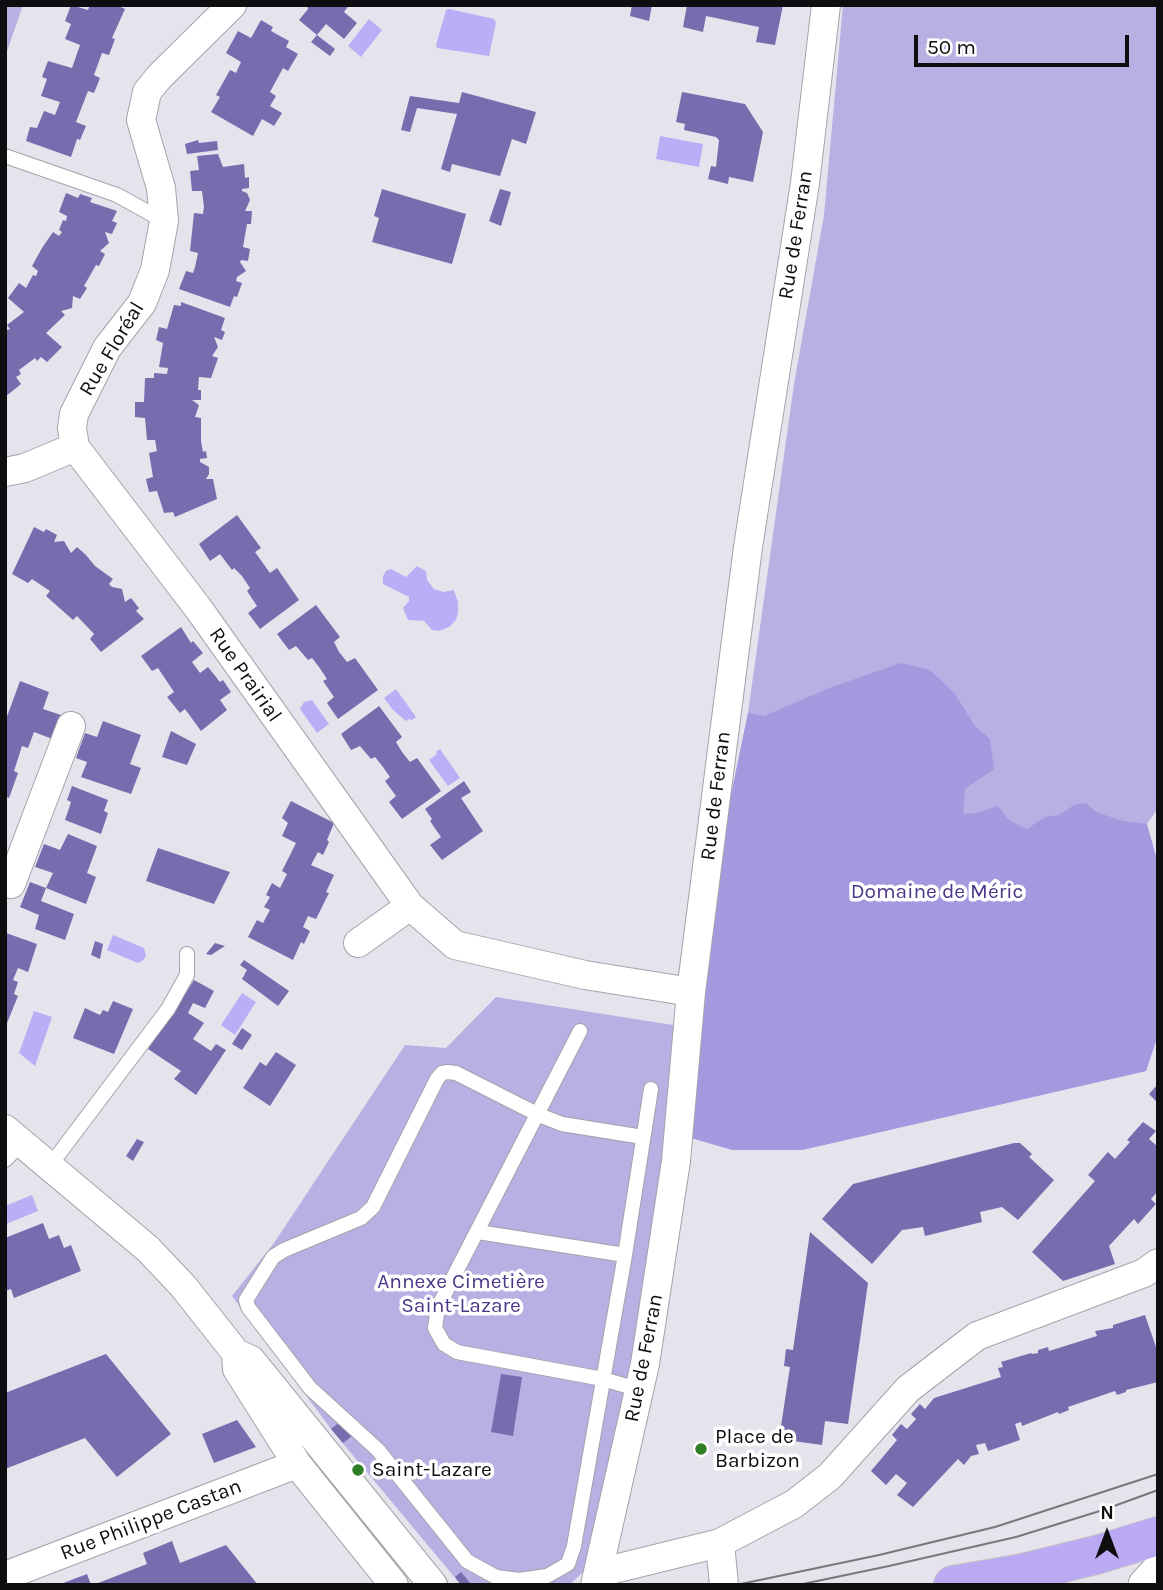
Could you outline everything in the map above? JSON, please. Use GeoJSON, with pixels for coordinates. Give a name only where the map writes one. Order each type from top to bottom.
{"type":"FeatureCollection","features":[{"type":"Feature","properties":{"kind":"main road"},"geometry":{"type":"LineString","coordinates":[[953,1585],[1023,1573],[1096,1555],[1158,1535]]}},
{"type":"Feature","properties":{"kind":"main road"},"geometry":{"type":"LineString","coordinates":[[1078,1585],[1158,1560]]}},
{"type":"Feature","properties":{"kind":"street","name":"Rue Floréal"},"geometry":{"type":"LineString","coordinates":[[75,447],[72,428],[74,414],[107,348],[142,303],[155,270],[164,220],[161,188],[141,120],[147,92],[232,5]]}},
{"type":"Feature","properties":{"kind":"street","name":"Rue de Ferran"},"geometry":{"type":"LineString","coordinates":[[596,1579],[645,1364],[676,1161],[691,992],[748,547],[805,183],[826,5]]}},
{"type":"Feature","properties":{"kind":"street","name":"Rue Prairial"},"geometry":{"type":"LineString","coordinates":[[75,447],[198,608],[410,906],[455,945],[584,975],[691,992]]}},
{"type":"Feature","properties":{"kind":"street"},"geometry":{"type":"LineString","coordinates":[[5,472],[26,468],[75,447]]}},
{"type":"Feature","properties":{"kind":"street"},"geometry":{"type":"LineString","coordinates":[[11,884],[14,846],[71,726]]}},
{"type":"Feature","properties":{"kind":"street"},"geometry":{"type":"LineString","coordinates":[[358,943],[410,906]]}},
{"type":"Feature","properties":{"kind":"street"},"geometry":{"type":"LineString","coordinates":[[11,1144],[49,1167],[148,1249],[183,1286],[236,1353],[251,1360],[433,1585]]}},
{"type":"Feature","properties":{"kind":"street"},"geometry":{"type":"LineString","coordinates":[[596,1579],[720,1543],[793,1504],[830,1476],[908,1389],[977,1336],[1144,1273],[1158,1263]]}},
{"type":"Feature","properties":{"kind":"street"},"geometry":{"type":"LineString","coordinates":[[236,1353],[237,1369],[297,1464],[394,1585]]}},
{"type":"Feature","properties":{"kind":"street","name":"Rue Philippe Castan"},"geometry":{"type":"LineString","coordinates":[[5,1576],[297,1464]]}},
{"type":"Feature","properties":{"kind":"street"},"geometry":{"type":"LineString","coordinates":[[720,1543],[724,1585]]}},
{"type":"Feature","properties":{"kind":"street"},"geometry":{"type":"LineString","coordinates":[[1146,1585],[1158,1572]]}},
{"type":"Feature","properties":{"kind":"lane"},"geometry":{"type":"LineString","coordinates":[[5,156],[117,195],[164,220]]}},
{"type":"Feature","properties":{"kind":"lane"},"geometry":{"type":"LineString","coordinates":[[49,1167],[168,1009],[187,975],[187,954]]}},
{"type":"Feature","properties":{"kind":"lane"},"geometry":{"type":"LineString","coordinates":[[580,1031],[438,1307],[435,1328],[444,1344],[457,1352],[603,1379],[639,1390]]}},
{"type":"Feature","properties":{"kind":"lane"},"geometry":{"type":"LineString","coordinates":[[643,1137],[562,1124],[456,1073],[442,1073],[373,1206],[361,1217],[273,1257],[246,1300],[248,1307],[310,1388],[378,1450],[467,1561],[496,1577],[519,1580],[547,1576],[568,1564],[575,1546],[651,1089]]}},
{"type":"Feature","properties":{"kind":"lane"},"geometry":{"type":"LineString","coordinates":[[478,1232],[625,1255]]}},
{"type":"Feature","properties":{"kind":"green space"},"geometry":{"type":"Polygon","coordinates":[[[5,5],[23,5],[5,57],[5,5]]]}},
{"type":"Feature","properties":{"kind":"green space","name":"Domaine de Méric"},"geometry":{"type":"Polygon","coordinates":[[[843,5],[1158,5],[1158,808],[1147,824],[1158,864],[1158,1035],[1146,1071],[802,1150],[732,1150],[696,1061],[704,1009],[715,873],[748,713],[794,384],[824,215],[843,5]]]}},
{"type":"Feature","properties":{"kind":"green space"},"geometry":{"type":"Polygon","coordinates":[[[901,663],[930,670],[955,694],[975,726],[990,739],[994,769],[965,789],[963,814],[977,813],[998,806],[1010,821],[1027,829],[1045,817],[1059,815],[1074,805],[1086,803],[1096,812],[1123,821],[1147,824],[1158,864],[1158,1035],[1146,1071],[802,1150],[732,1150],[691,1138],[715,873],[748,713],[764,716],[832,687],[901,663]]]}},
{"type":"Feature","properties":{"kind":"green space","name":"Annexe Cimetière Saint-Lazare"},"geometry":{"type":"Polygon","coordinates":[[[496,997],[679,1026],[655,1259],[591,1565],[569,1585],[461,1585],[331,1429],[232,1296],[274,1243],[405,1045],[446,1048],[496,997]]]}},
{"type":"Feature","properties":{"kind":"shaded area"},"geometry":{"type":"Polygon","coordinates":[[[446,10],[494,19],[496,23],[489,56],[437,48],[446,10]]]}},
{"type":"Feature","properties":{"kind":"shaded area"},"geometry":{"type":"Polygon","coordinates":[[[369,19],[382,30],[361,57],[348,46],[369,19]]]}},
{"type":"Feature","properties":{"kind":"shaded area"},"geometry":{"type":"Polygon","coordinates":[[[660,136],[703,144],[699,167],[656,159],[660,136]]]}},
{"type":"Feature","properties":{"kind":"shaded area"},"geometry":{"type":"Polygon","coordinates":[[[417,566],[426,571],[427,580],[434,589],[444,592],[454,590],[458,613],[456,620],[449,627],[439,631],[432,630],[424,621],[408,620],[403,608],[409,597],[383,584],[386,571],[391,569],[406,577],[417,566]]]}},
{"type":"Feature","properties":{"kind":"shaded area"},"geometry":{"type":"Polygon","coordinates":[[[396,689],[416,717],[412,720],[406,721],[384,698],[396,689]]]}},
{"type":"Feature","properties":{"kind":"shaded area"},"geometry":{"type":"Polygon","coordinates":[[[312,700],[329,724],[317,733],[300,709],[304,702],[312,700]]]}},
{"type":"Feature","properties":{"kind":"shaded area"},"geometry":{"type":"Polygon","coordinates":[[[440,749],[460,778],[448,786],[429,760],[440,749]]]}},
{"type":"Feature","properties":{"kind":"shaded area"},"geometry":{"type":"Polygon","coordinates":[[[113,935],[144,948],[146,956],[138,963],[107,950],[113,935]]]}},
{"type":"Feature","properties":{"kind":"shaded area"},"geometry":{"type":"Polygon","coordinates":[[[242,993],[256,1002],[235,1035],[221,1025],[242,993]]]}},
{"type":"Feature","properties":{"kind":"shaded area"},"geometry":{"type":"Polygon","coordinates":[[[34,1011],[52,1017],[35,1066],[19,1053],[34,1011]]]}},
{"type":"Feature","properties":{"kind":"shaded area"},"geometry":{"type":"Polygon","coordinates":[[[32,1195],[38,1211],[6,1224],[5,1206],[32,1195]]]}},
{"type":"Feature","properties":{"kind":"building"},"geometry":{"type":"Polygon","coordinates":[[[71,5],[88,10],[90,5],[116,5],[125,9],[112,38],[115,39],[109,55],[102,53],[94,75],[100,78],[94,93],[88,91],[76,122],[86,126],[80,140],[77,139],[71,157],[26,141],[30,127],[37,128],[44,111],[55,115],[60,102],[41,96],[47,79],[42,77],[48,61],[72,68],[80,45],[65,39],[71,24],[65,21],[71,5]]]}},
{"type":"Feature","properties":{"kind":"building"},"geometry":{"type":"Polygon","coordinates":[[[307,5],[349,5],[344,12],[357,23],[344,39],[326,24],[317,35],[299,20],[308,9],[307,5]]]}},
{"type":"Feature","properties":{"kind":"building"},"geometry":{"type":"Polygon","coordinates":[[[632,5],[652,5],[649,21],[630,16],[632,5]]]}},
{"type":"Feature","properties":{"kind":"building"},"geometry":{"type":"Polygon","coordinates":[[[687,5],[783,5],[775,45],[756,42],[759,27],[706,16],[703,32],[683,27],[687,5]]]}},
{"type":"Feature","properties":{"kind":"building"},"geometry":{"type":"Polygon","coordinates":[[[261,20],[273,27],[271,31],[289,41],[286,47],[298,54],[288,71],[283,68],[270,92],[276,96],[270,106],[282,113],[274,126],[262,119],[253,136],[211,112],[220,97],[216,95],[230,70],[236,73],[241,62],[226,53],[238,31],[251,38],[261,20]]]}},
{"type":"Feature","properties":{"kind":"building"},"geometry":{"type":"Polygon","coordinates":[[[317,35],[335,49],[330,56],[311,42],[317,35]]]}},
{"type":"Feature","properties":{"kind":"building"},"geometry":{"type":"Polygon","coordinates":[[[462,92],[536,112],[526,144],[512,139],[500,176],[452,164],[450,172],[441,169],[457,114],[417,108],[410,132],[401,130],[410,96],[459,103],[462,92]]]}},
{"type":"Feature","properties":{"kind":"building"},"geometry":{"type":"Polygon","coordinates":[[[682,92],[745,104],[763,132],[753,182],[729,177],[728,184],[708,179],[711,166],[716,167],[719,140],[684,130],[685,124],[676,122],[682,92]]]}},
{"type":"Feature","properties":{"kind":"building"},"geometry":{"type":"Polygon","coordinates":[[[198,140],[199,143],[217,141],[218,150],[187,154],[185,144],[198,140]]]}},
{"type":"Feature","properties":{"kind":"building"},"geometry":{"type":"Polygon","coordinates":[[[218,154],[223,167],[244,164],[245,178],[249,177],[249,188],[242,191],[247,193],[250,200],[245,211],[252,211],[251,224],[247,224],[243,247],[250,249],[248,261],[240,262],[246,271],[237,277],[236,281],[242,283],[230,307],[179,289],[186,271],[193,273],[195,267],[198,253],[190,251],[194,213],[203,214],[204,207],[202,191],[192,191],[190,171],[199,170],[197,156],[218,154]]]}},
{"type":"Feature","properties":{"kind":"building"},"geometry":{"type":"Polygon","coordinates":[[[382,189],[466,214],[452,264],[372,242],[379,218],[374,216],[382,189]]]}},
{"type":"Feature","properties":{"kind":"building"},"geometry":{"type":"Polygon","coordinates":[[[500,189],[511,192],[501,226],[489,221],[500,189]]]}},
{"type":"Feature","properties":{"kind":"building"},"geometry":{"type":"Polygon","coordinates":[[[66,193],[78,198],[80,194],[92,198],[90,202],[117,211],[112,221],[117,223],[112,234],[105,232],[109,243],[100,251],[105,254],[84,286],[87,288],[80,299],[73,296],[72,308],[61,311],[65,315],[46,333],[62,347],[47,362],[41,357],[37,361],[35,358],[19,370],[21,374],[16,377],[21,384],[5,397],[5,331],[10,329],[7,325],[24,312],[8,298],[19,283],[26,288],[33,275],[36,276],[38,271],[32,266],[42,248],[53,232],[59,236],[62,232],[59,230],[67,216],[59,212],[66,193]]]}},
{"type":"Feature","properties":{"kind":"building"},"geometry":{"type":"Polygon","coordinates":[[[181,302],[225,318],[221,330],[225,332],[222,340],[214,337],[218,347],[212,356],[218,358],[211,378],[199,377],[198,390],[201,390],[201,400],[192,400],[199,405],[195,417],[201,418],[201,441],[207,458],[200,459],[200,462],[209,467],[206,479],[213,479],[217,499],[175,517],[173,512],[164,513],[157,491],[149,492],[146,479],[153,477],[149,453],[157,451],[155,440],[147,440],[145,418],[135,417],[135,402],[144,402],[145,378],[154,378],[154,373],[167,374],[168,368],[159,367],[163,343],[156,340],[159,327],[167,329],[174,305],[181,306],[181,302]]]}},
{"type":"Feature","properties":{"kind":"building"},"geometry":{"type":"Polygon","coordinates":[[[237,515],[261,548],[255,552],[270,573],[277,568],[299,600],[260,629],[248,613],[257,606],[247,591],[250,588],[242,576],[234,568],[232,570],[220,554],[210,561],[199,544],[237,515]]]}},
{"type":"Feature","properties":{"kind":"building"},"geometry":{"type":"Polygon","coordinates":[[[34,527],[57,535],[54,542],[64,541],[71,553],[77,547],[95,566],[113,579],[109,584],[112,587],[122,589],[125,602],[131,598],[139,608],[136,611],[144,619],[101,652],[90,639],[94,634],[77,616],[73,620],[46,596],[50,591],[32,579],[28,583],[12,574],[34,527]]]}},
{"type":"Feature","properties":{"kind":"building"},"geometry":{"type":"Polygon","coordinates":[[[316,605],[340,637],[334,642],[339,652],[347,662],[355,658],[378,690],[338,719],[327,703],[334,697],[323,681],[327,679],[319,667],[312,658],[308,660],[296,646],[289,650],[277,634],[316,605]]]}},
{"type":"Feature","properties":{"kind":"building"},"geometry":{"type":"Polygon","coordinates":[[[181,627],[191,643],[193,641],[203,653],[192,662],[200,673],[208,667],[220,682],[223,680],[231,692],[220,700],[227,710],[201,731],[185,709],[180,713],[167,697],[174,692],[158,668],[152,671],[141,656],[181,627]]]}},
{"type":"Feature","properties":{"kind":"building"},"geometry":{"type":"Polygon","coordinates":[[[20,681],[49,692],[43,709],[64,716],[55,740],[34,732],[28,748],[22,746],[14,771],[18,773],[9,798],[5,796],[5,722],[20,681]]]}},
{"type":"Feature","properties":{"kind":"building"},"geometry":{"type":"Polygon","coordinates":[[[379,706],[402,737],[396,742],[402,752],[410,762],[417,758],[441,791],[402,819],[389,802],[396,796],[385,781],[390,777],[383,767],[375,757],[371,759],[360,746],[351,750],[341,734],[379,706]]]}},
{"type":"Feature","properties":{"kind":"building"},"geometry":{"type":"Polygon","coordinates":[[[103,721],[141,735],[130,764],[141,768],[131,794],[81,777],[87,762],[76,758],[85,733],[97,737],[103,721]]]}},
{"type":"Feature","properties":{"kind":"building"},"geometry":{"type":"Polygon","coordinates":[[[171,731],[196,744],[187,765],[162,757],[171,731]]]}},
{"type":"Feature","properties":{"kind":"building"},"geometry":{"type":"Polygon","coordinates":[[[464,781],[471,792],[461,798],[483,831],[442,860],[430,845],[441,837],[425,809],[464,781]]]}},
{"type":"Feature","properties":{"kind":"building"},"geometry":{"type":"Polygon","coordinates":[[[72,786],[108,800],[104,811],[108,813],[101,834],[65,820],[71,802],[67,800],[72,786]]]}},
{"type":"Feature","properties":{"kind":"building"},"geometry":{"type":"Polygon","coordinates":[[[291,801],[334,823],[323,855],[318,852],[311,865],[334,875],[326,892],[329,893],[316,919],[308,916],[303,927],[310,931],[304,944],[301,942],[293,960],[248,937],[257,920],[263,923],[270,910],[264,907],[270,897],[266,895],[272,883],[280,888],[287,874],[282,871],[296,843],[282,836],[288,823],[282,818],[291,801]]]}},
{"type":"Feature","properties":{"kind":"building"},"geometry":{"type":"Polygon","coordinates":[[[68,834],[97,846],[87,873],[96,877],[86,904],[46,888],[53,873],[35,867],[44,844],[60,850],[68,834]]]}},
{"type":"Feature","properties":{"kind":"building"},"geometry":{"type":"Polygon","coordinates":[[[158,848],[230,872],[214,904],[146,881],[158,848]]]}},
{"type":"Feature","properties":{"kind":"building"},"geometry":{"type":"Polygon","coordinates":[[[30,882],[46,888],[41,901],[74,914],[65,940],[35,929],[39,915],[20,907],[30,882]]]}},
{"type":"Feature","properties":{"kind":"building"},"geometry":{"type":"Polygon","coordinates":[[[6,933],[37,944],[28,972],[18,968],[13,980],[18,982],[14,994],[18,996],[7,1023],[5,1022],[6,933]]]}},
{"type":"Feature","properties":{"kind":"building"},"geometry":{"type":"Polygon","coordinates":[[[95,941],[103,944],[100,959],[91,955],[95,941]]]}},
{"type":"Feature","properties":{"kind":"building"},"geometry":{"type":"Polygon","coordinates":[[[215,943],[225,946],[211,955],[206,954],[215,943]]]}},
{"type":"Feature","properties":{"kind":"building"},"geometry":{"type":"Polygon","coordinates":[[[244,960],[289,991],[278,1006],[242,979],[247,970],[240,965],[244,960]]]}},
{"type":"Feature","properties":{"kind":"building"},"geometry":{"type":"Polygon","coordinates":[[[194,980],[214,991],[205,1008],[193,1003],[188,1013],[204,1023],[193,1039],[211,1051],[216,1044],[226,1050],[196,1095],[174,1079],[181,1071],[148,1049],[194,980]]]}},
{"type":"Feature","properties":{"kind":"building"},"geometry":{"type":"Polygon","coordinates":[[[113,1001],[133,1009],[114,1054],[73,1038],[85,1008],[100,1015],[103,1010],[108,1012],[113,1001]]]}},
{"type":"Feature","properties":{"kind":"building"},"geometry":{"type":"Polygon","coordinates":[[[242,1028],[252,1035],[242,1050],[232,1044],[242,1028]]]}},
{"type":"Feature","properties":{"kind":"building"},"geometry":{"type":"Polygon","coordinates":[[[276,1052],[296,1065],[270,1106],[243,1088],[260,1062],[266,1066],[276,1052]]]}},
{"type":"Feature","properties":{"kind":"building"},"geometry":{"type":"Polygon","coordinates":[[[1158,1084],[1158,1103],[1149,1094],[1158,1084]]]}},
{"type":"Feature","properties":{"kind":"building"},"geometry":{"type":"Polygon","coordinates":[[[1143,1122],[1156,1131],[1149,1139],[1158,1147],[1158,1191],[1151,1199],[1156,1204],[1138,1224],[1134,1219],[1109,1246],[1115,1264],[1063,1281],[1032,1252],[1095,1181],[1088,1175],[1108,1152],[1115,1159],[1143,1122]]]}},
{"type":"Feature","properties":{"kind":"building"},"geometry":{"type":"Polygon","coordinates":[[[137,1139],[144,1142],[133,1161],[126,1156],[137,1139]]]}},
{"type":"Feature","properties":{"kind":"building"},"geometry":{"type":"Polygon","coordinates":[[[1020,1143],[1032,1154],[1029,1157],[1054,1180],[1018,1220],[1002,1207],[980,1212],[982,1222],[925,1236],[923,1227],[902,1230],[872,1264],[822,1219],[853,1184],[1020,1143]]]}},
{"type":"Feature","properties":{"kind":"building"},"geometry":{"type":"Polygon","coordinates":[[[43,1223],[49,1239],[59,1235],[64,1248],[71,1245],[81,1271],[14,1298],[11,1289],[5,1291],[5,1238],[43,1223]]]}},
{"type":"Feature","properties":{"kind":"building"},"geometry":{"type":"Polygon","coordinates":[[[810,1232],[868,1283],[848,1424],[825,1421],[822,1445],[779,1439],[790,1367],[784,1366],[786,1349],[793,1350],[810,1232]]]}},
{"type":"Feature","properties":{"kind":"building"},"geometry":{"type":"Polygon","coordinates":[[[1145,1315],[1158,1353],[1158,1382],[1117,1395],[1115,1391],[1022,1426],[1021,1422],[1015,1424],[1020,1440],[988,1451],[985,1443],[976,1445],[979,1454],[971,1456],[964,1465],[958,1459],[913,1507],[897,1495],[907,1483],[896,1474],[886,1485],[871,1471],[897,1440],[892,1435],[901,1424],[907,1429],[916,1419],[911,1414],[920,1404],[925,1409],[934,1398],[1001,1377],[998,1368],[1003,1367],[1001,1362],[1038,1353],[1038,1350],[1048,1347],[1049,1351],[1097,1336],[1095,1331],[1113,1328],[1113,1325],[1145,1315]]]}},
{"type":"Feature","properties":{"kind":"building"},"geometry":{"type":"Polygon","coordinates":[[[106,1354],[171,1434],[117,1477],[85,1438],[5,1469],[5,1393],[106,1354]]]}},
{"type":"Feature","properties":{"kind":"building"},"geometry":{"type":"Polygon","coordinates":[[[501,1374],[522,1377],[513,1436],[491,1432],[501,1374]]]}},
{"type":"Feature","properties":{"kind":"building"},"geometry":{"type":"Polygon","coordinates":[[[237,1420],[256,1447],[214,1463],[202,1434],[237,1420]]]}},
{"type":"Feature","properties":{"kind":"building"},"geometry":{"type":"Polygon","coordinates":[[[341,1421],[352,1436],[343,1443],[331,1429],[341,1421]]]}},
{"type":"Feature","properties":{"kind":"building"},"geometry":{"type":"Polygon","coordinates":[[[172,1541],[180,1563],[226,1545],[258,1585],[93,1585],[147,1564],[143,1553],[172,1541]]]}},
{"type":"Feature","properties":{"kind":"building"},"geometry":{"type":"Polygon","coordinates":[[[461,1572],[470,1583],[468,1585],[461,1585],[455,1577],[461,1572]]]}},
{"type":"Feature","properties":{"kind":"building"},"geometry":{"type":"Polygon","coordinates":[[[87,1574],[91,1585],[58,1585],[87,1574]]]}},
{"type":"Feature","properties":{"kind":"tram line"},"geometry":{"type":"LineString","coordinates":[[736,1585],[995,1527],[1158,1474]]}},
{"type":"Feature","properties":{"kind":"tram line"},"geometry":{"type":"LineString","coordinates":[[798,1585],[1016,1537],[1158,1490]]}},
{"type":"Feature","properties":{"kind":"place","name":"Place de Barbizon"},"geometry":{"type":"Point","coordinates":[701,1449]}},
{"type":"Feature","properties":{"kind":"place","name":"Saint-Lazare"},"geometry":{"type":"Point","coordinates":[358,1470]}}]}
